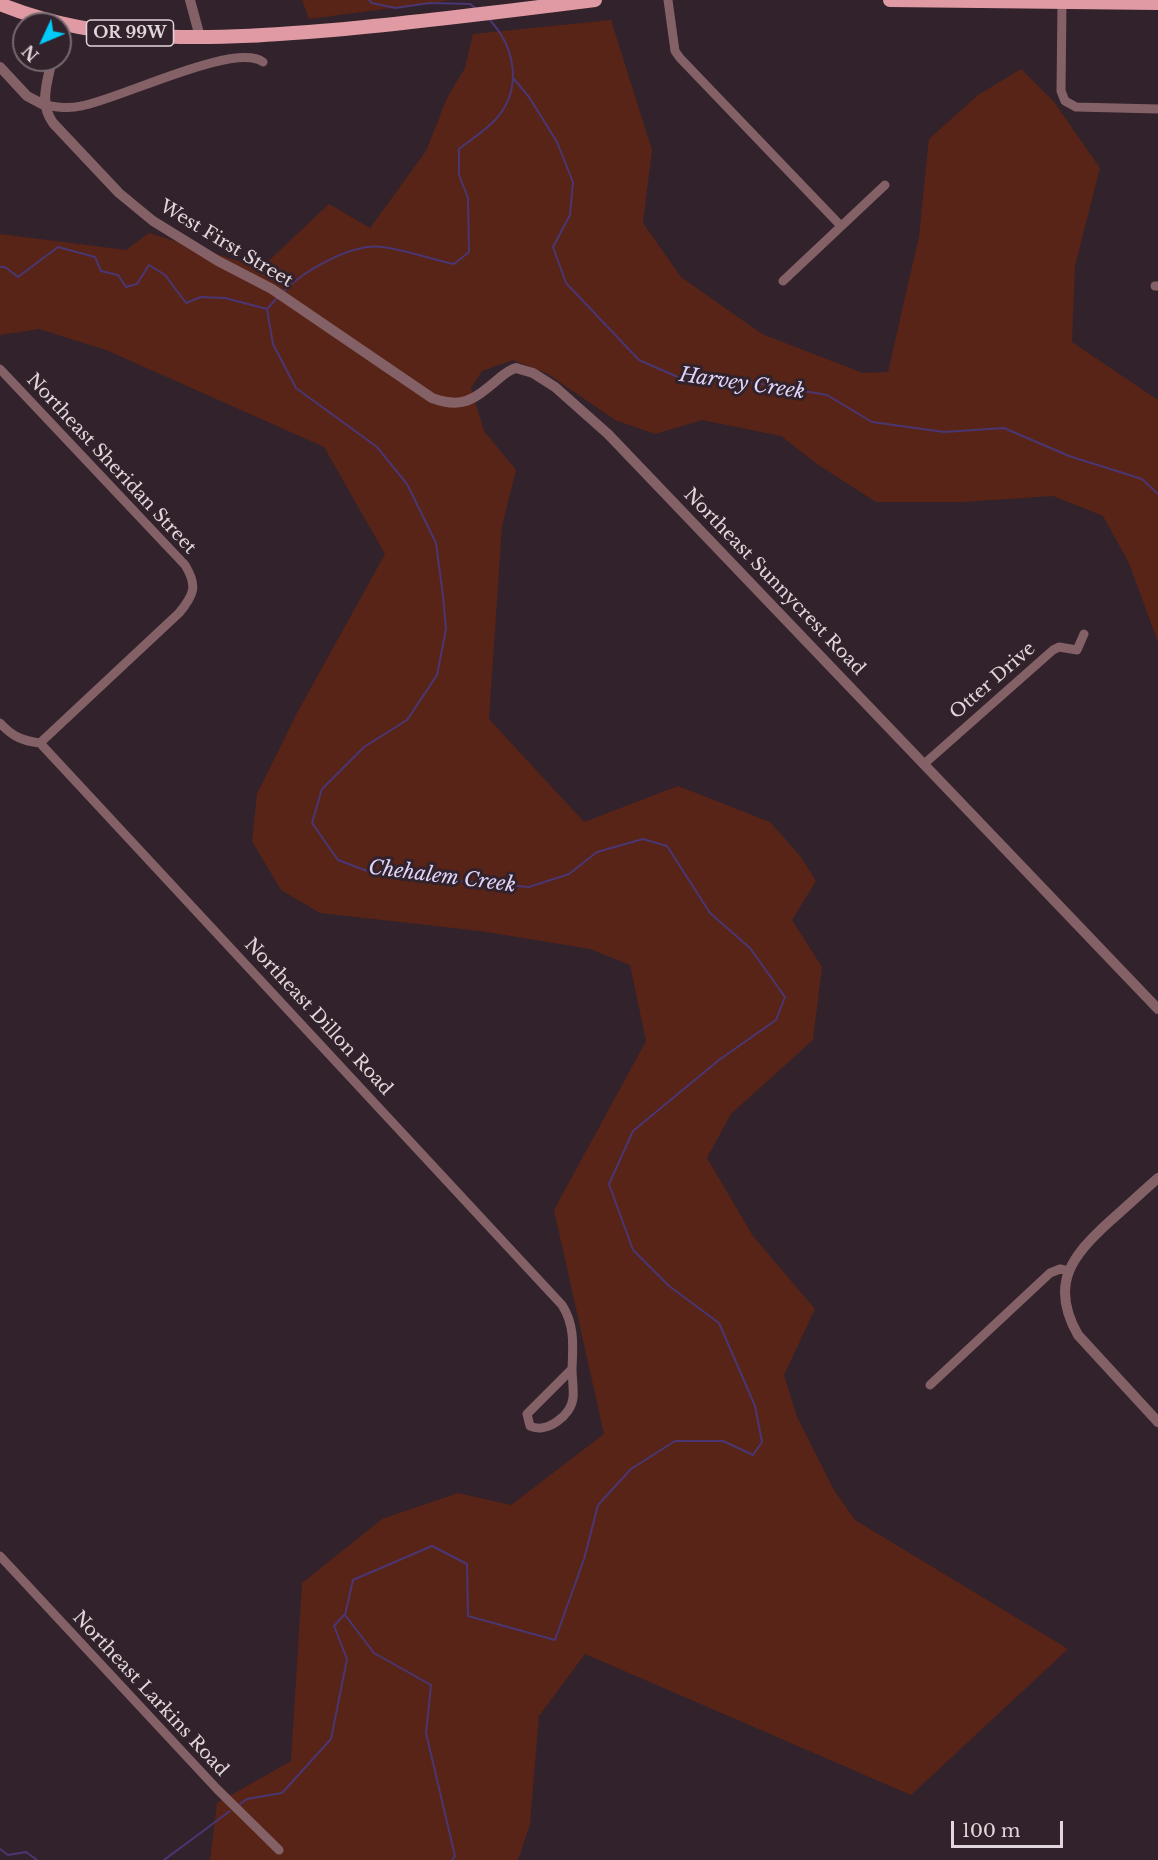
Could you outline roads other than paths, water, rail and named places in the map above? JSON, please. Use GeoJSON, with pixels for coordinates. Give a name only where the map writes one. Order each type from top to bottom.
{"type":"FeatureCollection","features":[{"type":"Feature","properties":{"kind":"main road","name":"OR 99W"},"geometry":{"type":"LineString","coordinates":[[72,26],[107,31],[200,37],[400,24],[595,0]]}},
{"type":"Feature","properties":{"kind":"main road"},"geometry":{"type":"LineString","coordinates":[[890,0],[1158,3]]}},
{"type":"Feature","properties":{"kind":"main road","name":"OR 99W"},"geometry":{"type":"LineString","coordinates":[[0,4],[24,12]]}},
{"type":"Feature","properties":{"kind":"street"},"geometry":{"type":"LineString","coordinates":[[190,0],[200,37]]}},
{"type":"Feature","properties":{"kind":"street"},"geometry":{"type":"LineString","coordinates":[[668,0],[675,51],[680,58],[841,226]]}},
{"type":"Feature","properties":{"kind":"street"},"geometry":{"type":"LineString","coordinates":[[1062,2],[1060,91],[1065,101],[1076,107],[1158,109]]}},
{"type":"Feature","properties":{"kind":"street"},"geometry":{"type":"LineString","coordinates":[[50,72],[44,105],[63,108],[92,104],[208,63],[230,58],[257,57],[263,62]]}},
{"type":"Feature","properties":{"kind":"street","name":"West First Street"},"geometry":{"type":"LineString","coordinates":[[0,67],[27,96],[44,105],[53,123],[119,193],[141,212],[210,256],[250,276],[316,317]]}},
{"type":"Feature","properties":{"kind":"street"},"geometry":{"type":"LineString","coordinates":[[783,281],[885,185]]}},
{"type":"Feature","properties":{"kind":"street","name":"Northeast Sunnycrest Road"},"geometry":{"type":"LineString","coordinates":[[316,317],[420,391],[443,402],[459,403],[478,396],[508,371],[516,368],[532,373],[555,387],[608,434],[1158,1009]]}},
{"type":"Feature","properties":{"kind":"street","name":"Northeast Sheridan Street"},"geometry":{"type":"LineString","coordinates":[[0,369],[185,565],[193,585],[192,594],[179,613],[40,743]]}},
{"type":"Feature","properties":{"kind":"street","name":"Otter Drive"},"geometry":{"type":"LineString","coordinates":[[924,764],[1053,650],[1059,647],[1077,650],[1084,634]]}},
{"type":"Feature","properties":{"kind":"street"},"geometry":{"type":"LineString","coordinates":[[0,723],[17,738],[40,743]]}},
{"type":"Feature","properties":{"kind":"street","name":"Northeast Dillon Road"},"geometry":{"type":"LineString","coordinates":[[40,743],[562,1305],[569,1316],[574,1341],[572,1369]]}},
{"type":"Feature","properties":{"kind":"street"},"geometry":{"type":"LineString","coordinates":[[1158,1178],[1085,1245],[1069,1271],[1066,1283],[1067,1311],[1078,1335],[1158,1422]]}},
{"type":"Feature","properties":{"kind":"street"},"geometry":{"type":"LineString","coordinates":[[930,1385],[1050,1273],[1060,1269],[1069,1271]]}},
{"type":"Feature","properties":{"kind":"street"},"geometry":{"type":"LineString","coordinates":[[572,1369],[573,1400],[567,1413],[548,1427],[537,1429],[530,1426],[527,1414],[572,1369]]}},
{"type":"Feature","properties":{"kind":"street","name":"Northeast Larkins Road"},"geometry":{"type":"LineString","coordinates":[[0,1556],[217,1789],[279,1850]]}},
{"type":"Feature","properties":{"kind":"waterway","name":"Chehalem Creek"},"geometry":{"type":"LineString","coordinates":[[369,0],[372,3],[395,8],[430,3],[470,4],[478,10]]}},
{"type":"Feature","properties":{"kind":"waterway","name":"Chehalem Creek"},"geometry":{"type":"LineString","coordinates":[[283,292],[315,267],[357,249],[382,247],[454,264],[469,252],[468,198],[459,175],[459,149],[495,120],[510,96],[513,83],[510,56],[498,30],[489,19]]}},
{"type":"Feature","properties":{"kind":"waterway","name":"Harvey Creek"},"geometry":{"type":"LineString","coordinates":[[514,79],[529,97],[557,142],[573,182],[570,215],[553,247],[566,283],[639,360],[680,378],[757,383],[827,395],[872,422],[944,432],[1004,428],[1069,456],[1142,479],[1158,494]]}},
{"type":"Feature","properties":{"kind":"waterway"},"geometry":{"type":"LineString","coordinates":[[0,267],[5,267],[18,277],[58,247],[95,257],[101,271],[118,275],[126,287],[137,284],[149,265],[165,275],[186,303],[201,297],[225,298],[267,309]]}},
{"type":"Feature","properties":{"kind":"waterway","name":"Chehalem Creek"},"geometry":{"type":"LineString","coordinates":[[267,309],[277,298]]}},
{"type":"Feature","properties":{"kind":"waterway","name":"Chehalem Creek"},"geometry":{"type":"LineString","coordinates":[[267,309],[273,344],[296,388],[377,447],[407,484],[436,543],[443,596],[446,629],[437,675],[407,720],[364,747],[322,789],[312,823],[338,860],[375,874],[529,887],[569,874],[597,852],[643,839],[667,846],[710,913],[750,948],[785,997],[776,1020],[719,1060],[633,1131],[609,1184],[633,1250],[669,1286],[719,1323],[755,1406],[762,1442],[753,1455],[723,1441],[675,1441],[631,1469],[598,1505],[584,1559],[555,1640],[468,1616],[467,1564],[432,1546],[353,1580],[345,1615],[374,1653],[431,1685],[426,1733],[455,1856],[452,1860]]}},
{"type":"Feature","properties":{"kind":"waterway"},"geometry":{"type":"LineString","coordinates":[[240,1804],[247,1799],[282,1793],[331,1739],[347,1659],[334,1626],[344,1615]]}},
{"type":"Feature","properties":{"kind":"waterway"},"geometry":{"type":"LineString","coordinates":[[164,1860],[230,1811]]}},
{"type":"Feature","properties":{"kind":"waterway"},"geometry":{"type":"LineString","coordinates":[[0,1849],[8,1855],[26,1852],[37,1860]]}}]}
